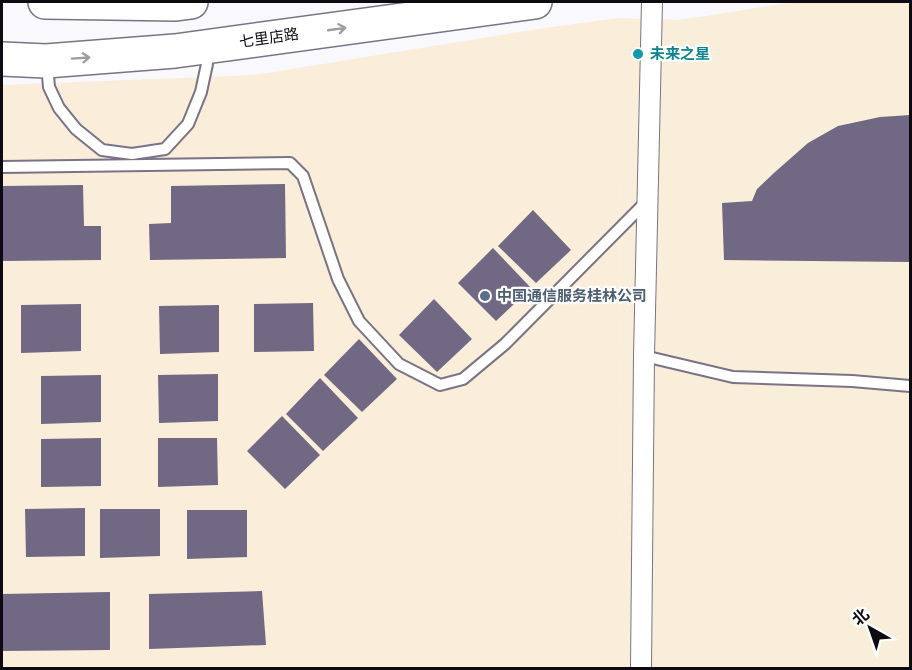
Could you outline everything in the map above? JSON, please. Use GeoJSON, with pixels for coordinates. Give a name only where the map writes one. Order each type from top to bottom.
{"type":"FeatureCollection","features":[{"type":"Feature","properties":{"kind":"highway"},"geometry":{"type":"LineString","coordinates":[[45,2],[176,4],[191,2]]}},
{"type":"Feature","properties":{"kind":"highway","name":"七里店路"},"geometry":{"type":"LineString","coordinates":[[2,59],[46,61],[175,51],[535,2]]}},
{"type":"Feature","properties":{"kind":"street"},"geometry":{"type":"LineString","coordinates":[[641,669],[644,356],[652,2]]}},
{"type":"Feature","properties":{"kind":"lane"},"geometry":{"type":"LineString","coordinates":[[46,61],[49,87],[59,108],[76,129],[102,150],[132,154],[165,149],[188,124],[201,92],[207,64],[207,47]]}},
{"type":"Feature","properties":{"kind":"lane"},"geometry":{"type":"LineString","coordinates":[[165,149],[178,165]]}},
{"type":"Feature","properties":{"kind":"lane"},"geometry":{"type":"LineString","coordinates":[[85,166],[102,150]]}},
{"type":"Feature","properties":{"kind":"lane"},"geometry":{"type":"LineString","coordinates":[[2,167],[290,163],[303,176],[338,279],[359,321],[399,364],[440,385],[463,379],[505,344],[648,200]]}},
{"type":"Feature","properties":{"kind":"lane"},"geometry":{"type":"LineString","coordinates":[[644,356],[733,377],[852,381],[910,386]]}},
{"type":"Feature","properties":{"kind":"shaded area"},"geometry":{"type":"Polygon","coordinates":[[[795,2],[910,2],[910,668],[620,668],[619,18],[679,20],[795,2]]]}},
{"type":"Feature","properties":{"kind":"shaded area"},"geometry":{"type":"Polygon","coordinates":[[[619,18],[620,668],[2,668],[2,85],[255,75],[619,18]]]}},
{"type":"Feature","properties":{"kind":"building"},"geometry":{"type":"Polygon","coordinates":[[[910,115],[910,262],[724,260],[722,203],[752,201],[757,189],[808,143],[838,126],[880,117],[910,115]]]}},
{"type":"Feature","properties":{"kind":"building"},"geometry":{"type":"Polygon","coordinates":[[[285,184],[286,258],[150,260],[149,224],[171,223],[171,186],[285,184]]]}},
{"type":"Feature","properties":{"kind":"building"},"geometry":{"type":"Polygon","coordinates":[[[83,185],[84,226],[101,226],[101,260],[2,261],[2,186],[83,185]]]}},
{"type":"Feature","properties":{"kind":"building"},"geometry":{"type":"Polygon","coordinates":[[[533,210],[571,250],[536,283],[498,246],[533,210]]]}},
{"type":"Feature","properties":{"kind":"building"},"geometry":{"type":"Polygon","coordinates":[[[493,248],[531,288],[496,321],[458,283],[493,248]]]}},
{"type":"Feature","properties":{"kind":"building"},"geometry":{"type":"Polygon","coordinates":[[[434,299],[472,339],[437,372],[399,335],[434,299]]]}},
{"type":"Feature","properties":{"kind":"building"},"geometry":{"type":"Polygon","coordinates":[[[313,303],[314,351],[254,352],[254,304],[313,303]]]}},
{"type":"Feature","properties":{"kind":"building"},"geometry":{"type":"Polygon","coordinates":[[[81,304],[81,351],[21,353],[21,305],[81,304]]]}},
{"type":"Feature","properties":{"kind":"building"},"geometry":{"type":"Polygon","coordinates":[[[219,305],[219,352],[160,354],[159,306],[219,305]]]}},
{"type":"Feature","properties":{"kind":"building"},"geometry":{"type":"Polygon","coordinates":[[[359,339],[397,379],[362,412],[324,375],[359,339]]]}},
{"type":"Feature","properties":{"kind":"building"},"geometry":{"type":"Polygon","coordinates":[[[218,374],[218,421],[159,423],[158,375],[218,374]]]}},
{"type":"Feature","properties":{"kind":"building"},"geometry":{"type":"Polygon","coordinates":[[[101,375],[101,422],[41,424],[41,376],[101,375]]]}},
{"type":"Feature","properties":{"kind":"building"},"geometry":{"type":"Polygon","coordinates":[[[320,378],[358,418],[323,451],[286,414],[320,378]]]}},
{"type":"Feature","properties":{"kind":"building"},"geometry":{"type":"Polygon","coordinates":[[[282,416],[320,455],[285,489],[247,451],[282,416]]]}},
{"type":"Feature","properties":{"kind":"building"},"geometry":{"type":"Polygon","coordinates":[[[101,438],[101,486],[41,487],[41,439],[101,438]]]}},
{"type":"Feature","properties":{"kind":"building"},"geometry":{"type":"Polygon","coordinates":[[[158,438],[217,438],[218,485],[158,487],[158,438]]]}},
{"type":"Feature","properties":{"kind":"building"},"geometry":{"type":"Polygon","coordinates":[[[85,508],[85,556],[26,557],[25,509],[85,508]]]}},
{"type":"Feature","properties":{"kind":"building"},"geometry":{"type":"Polygon","coordinates":[[[100,509],[160,509],[160,556],[100,558],[100,509]]]}},
{"type":"Feature","properties":{"kind":"building"},"geometry":{"type":"Polygon","coordinates":[[[187,510],[247,510],[247,557],[187,559],[187,510]]]}},
{"type":"Feature","properties":{"kind":"building"},"geometry":{"type":"Polygon","coordinates":[[[262,591],[266,645],[149,649],[149,594],[262,591]]]}},
{"type":"Feature","properties":{"kind":"building"},"geometry":{"type":"Polygon","coordinates":[[[110,592],[110,650],[2,651],[2,594],[110,592]]]}},
{"type":"Feature","properties":{"kind":"place","name":"未来之星"},"geometry":{"type":"Point","coordinates":[638,54]}},
{"type":"Feature","properties":{"kind":"place","name":"中国通信服务桂林公司"},"geometry":{"type":"Point","coordinates":[485,296]}}]}
